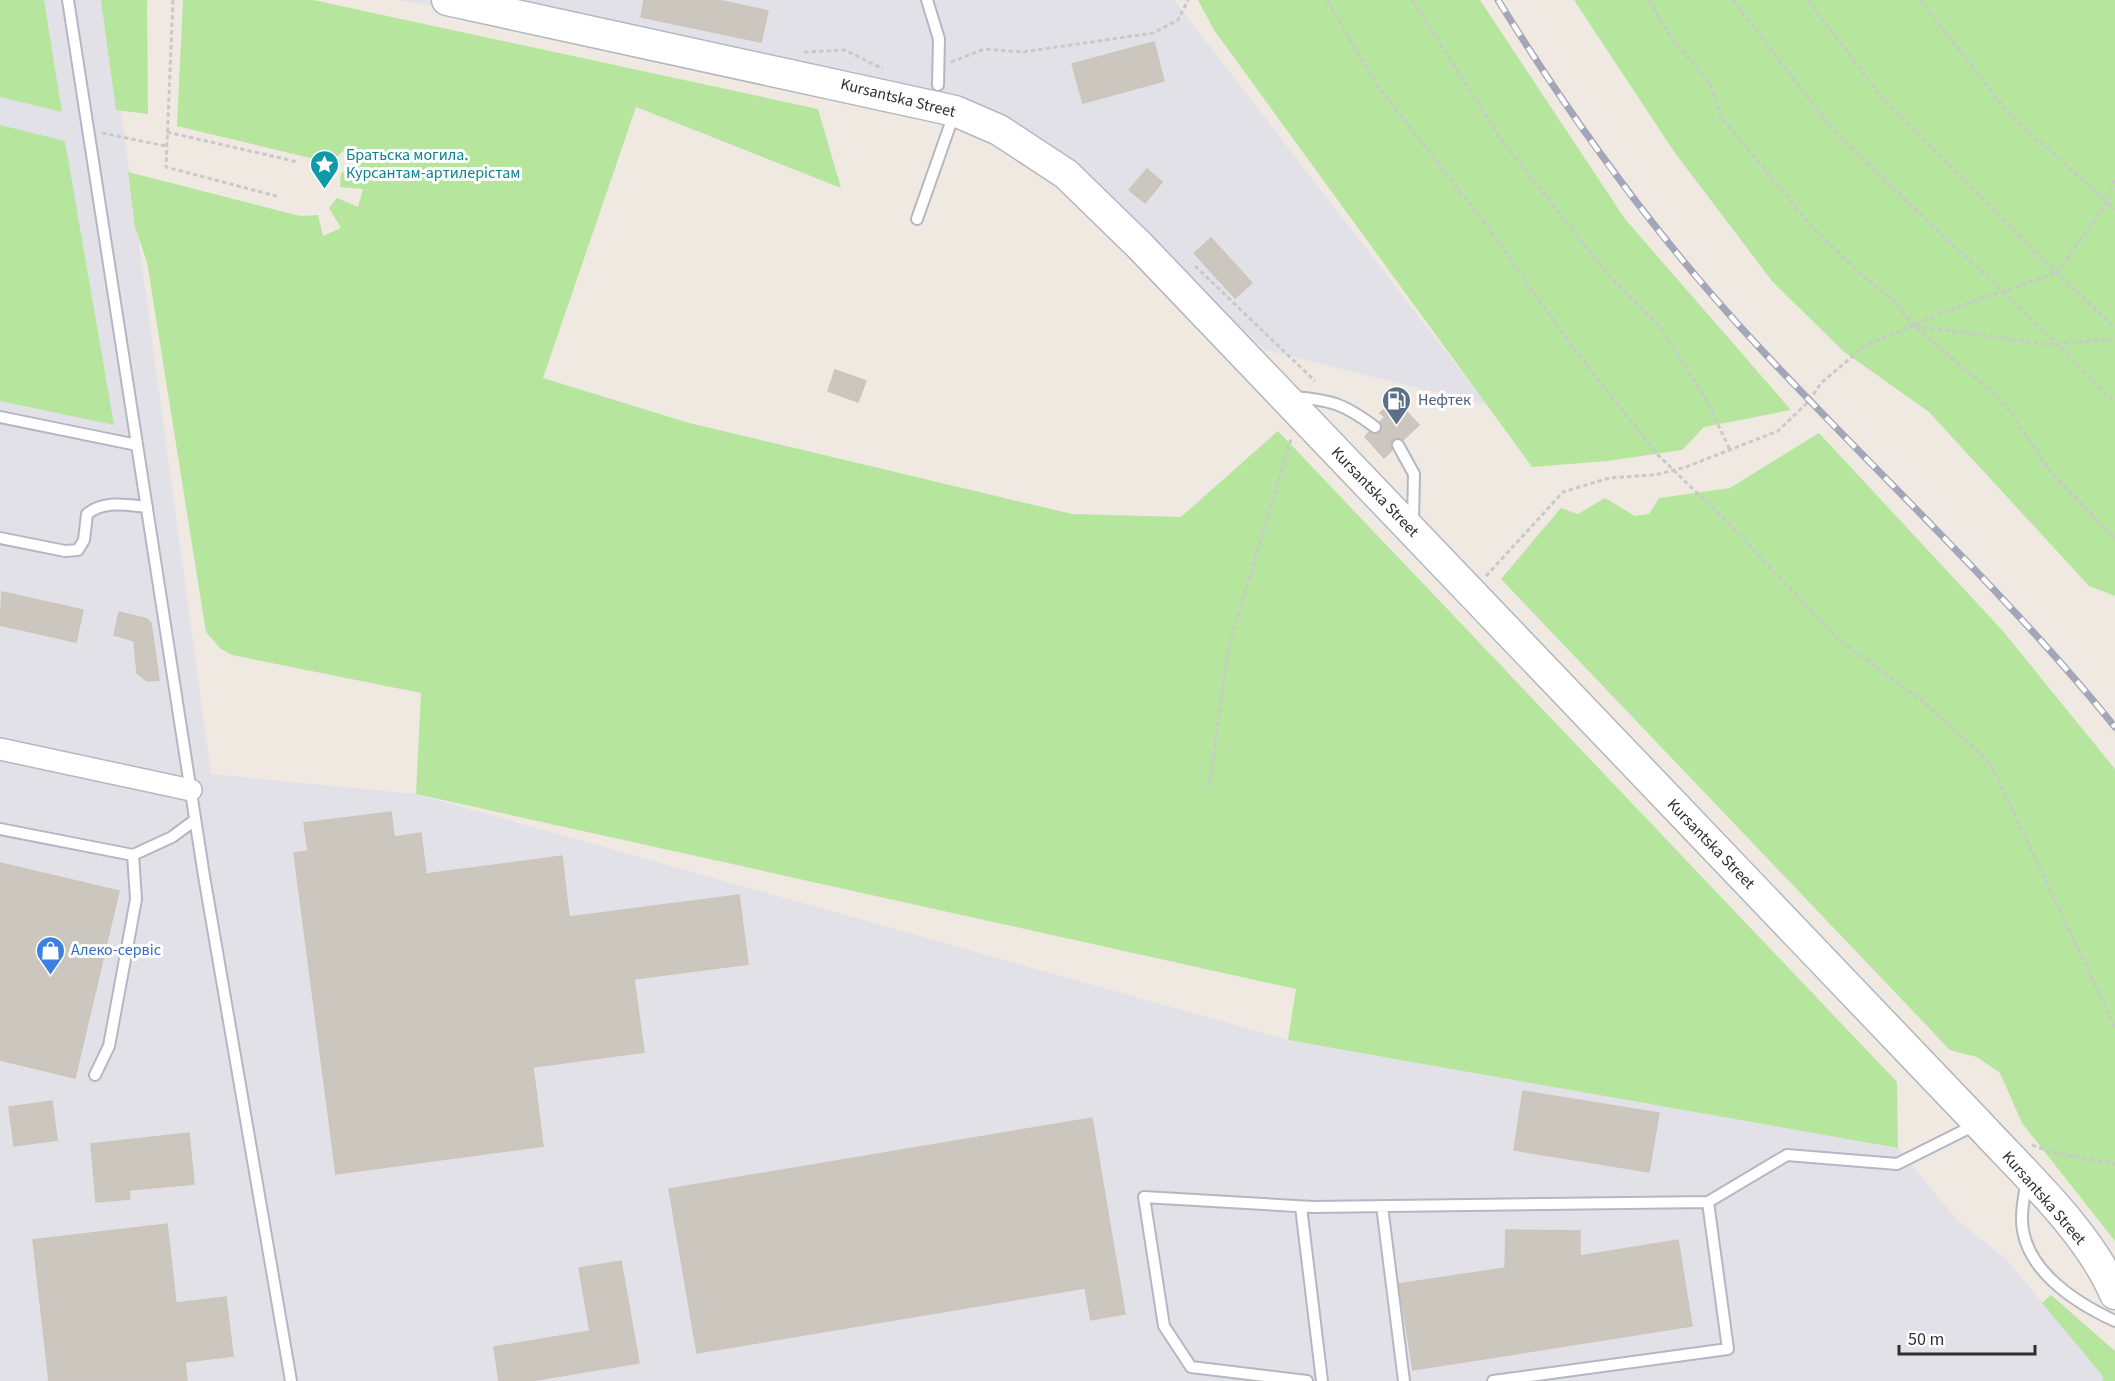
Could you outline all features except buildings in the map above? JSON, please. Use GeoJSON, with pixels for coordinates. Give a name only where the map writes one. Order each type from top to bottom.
{"type":"FeatureCollection","features":[{"type":"Feature","properties":{"kind":"street","name":"Kursantska Street"},"geometry":{"type":"LineString","coordinates":[[447,0],[956,111],[999,130],[1066,174],[1140,246],[1978,1123],[2088,1248],[2115,1294]]}},
{"type":"Feature","properties":{"kind":"street"},"geometry":{"type":"LineString","coordinates":[[0,749],[191,790]]}},
{"type":"Feature","properties":{"kind":"lane"},"geometry":{"type":"LineString","coordinates":[[68,0],[195,820],[291,1381]]}},
{"type":"Feature","properties":{"kind":"lane"},"geometry":{"type":"LineString","coordinates":[[927,0],[939,39],[938,86]]}},
{"type":"Feature","properties":{"kind":"lane"},"geometry":{"type":"LineString","coordinates":[[917,219],[956,111]]}},
{"type":"Feature","properties":{"kind":"lane"},"geometry":{"type":"LineString","coordinates":[[1291,404],[1330,400],[1353,410],[1375,427]]}},
{"type":"Feature","properties":{"kind":"lane"},"geometry":{"type":"LineString","coordinates":[[0,417],[137,445]]}},
{"type":"Feature","properties":{"kind":"lane"},"geometry":{"type":"LineString","coordinates":[[1398,445],[1414,474],[1413,532]]}},
{"type":"Feature","properties":{"kind":"lane"},"geometry":{"type":"LineString","coordinates":[[0,538],[65,551],[78,550],[84,540],[87,514],[97,506],[108,504],[147,507]]}},
{"type":"Feature","properties":{"kind":"lane"},"geometry":{"type":"LineString","coordinates":[[0,829],[133,855],[172,837],[195,820]]}},
{"type":"Feature","properties":{"kind":"lane"},"geometry":{"type":"LineString","coordinates":[[94,1075],[109,1046],[136,899],[133,855]]}},
{"type":"Feature","properties":{"kind":"lane"},"geometry":{"type":"LineString","coordinates":[[1307,1381],[1191,1367],[1164,1326],[1144,1197],[1301,1207],[1708,1202],[1787,1155],[1897,1164],[1978,1123]]}},
{"type":"Feature","properties":{"kind":"lane"},"geometry":{"type":"LineString","coordinates":[[2027,1177],[2022,1219],[2031,1256],[2061,1290],[2092,1311],[2115,1321]]}},
{"type":"Feature","properties":{"kind":"lane"},"geometry":{"type":"LineString","coordinates":[[1493,1381],[1728,1349],[1708,1202]]}},
{"type":"Feature","properties":{"kind":"lane"},"geometry":{"type":"LineString","coordinates":[[1382,1206],[1404,1381]]}},
{"type":"Feature","properties":{"kind":"lane"},"geometry":{"type":"LineString","coordinates":[[1301,1207],[1322,1381]]}},
{"type":"Feature","properties":{"kind":"path"},"geometry":{"type":"LineString","coordinates":[[173,0],[166,167],[280,197]]}},
{"type":"Feature","properties":{"kind":"path"},"geometry":{"type":"LineString","coordinates":[[938,67],[984,49],[1023,52],[1153,33],[1179,20],[1188,0]]}},
{"type":"Feature","properties":{"kind":"path"},"geometry":{"type":"LineString","coordinates":[[1327,0],[1377,86],[1487,226],[1574,349],[1657,454],[1728,523],[1838,639],[1925,703],[1990,763],[2115,1027]]}},
{"type":"Feature","properties":{"kind":"path"},"geometry":{"type":"LineString","coordinates":[[1412,0],[1503,142],[1609,276],[1659,326],[1705,397],[1730,450]]}},
{"type":"Feature","properties":{"kind":"path"},"geometry":{"type":"LineString","coordinates":[[1649,0],[1670,36],[1710,84],[1722,118],[1814,229],[1862,275],[1894,300],[1913,326],[1994,394],[2012,414],[2048,469],[2107,534],[2115,539]]}},
{"type":"Feature","properties":{"kind":"path"},"geometry":{"type":"LineString","coordinates":[[1733,0],[1836,134],[2058,345],[2105,394],[2115,399]]}},
{"type":"Feature","properties":{"kind":"path"},"geometry":{"type":"LineString","coordinates":[[1808,0],[1879,94],[2115,328]]}},
{"type":"Feature","properties":{"kind":"path"},"geometry":{"type":"LineString","coordinates":[[1920,0],[2010,115],[2115,209]]}},
{"type":"Feature","properties":{"kind":"path"},"geometry":{"type":"LineString","coordinates":[[88,130],[167,146]]}},
{"type":"Feature","properties":{"kind":"path"},"geometry":{"type":"LineString","coordinates":[[168,132],[298,162]]}},
{"type":"Feature","properties":{"kind":"path"},"geometry":{"type":"LineString","coordinates":[[1472,593],[1563,492],[1609,478],[1655,475],[1674,470],[1778,431],[1810,400],[1821,383],[1866,345],[2057,273],[2107,201],[2115,177]]}},
{"type":"Feature","properties":{"kind":"path"},"geometry":{"type":"LineString","coordinates":[[1913,326],[2058,345],[2115,339]]}},
{"type":"Feature","properties":{"kind":"path"},"geometry":{"type":"LineString","coordinates":[[1209,786],[1229,645],[1291,404]]}},
{"type":"Feature","properties":{"kind":"path"},"geometry":{"type":"LineString","coordinates":[[2031,1144],[2051,1152],[2115,1164]]}},
{"type":"Feature","properties":{"kind":"shaded area"},"geometry":{"type":"Polygon","coordinates":[[[0,0],[106,0],[211,774],[416,794],[1288,1040],[1898,1148],[1956,1219],[2007,1260],[2103,1375],[2103,1381],[0,1381],[0,0]]]}},
{"type":"Feature","properties":{"kind":"shaded area"},"geometry":{"type":"Polygon","coordinates":[[[397,0],[1174,0],[1487,405],[1265,350],[1043,141],[853,71],[397,0]]]}},
{"type":"Feature","properties":{"kind":"green space"},"geometry":{"type":"Polygon","coordinates":[[[0,0],[44,0],[62,112],[0,97],[0,0]]]}},
{"type":"Feature","properties":{"kind":"green space"},"geometry":{"type":"Polygon","coordinates":[[[101,0],[147,0],[148,114],[116,110],[101,0]]]}},
{"type":"Feature","properties":{"kind":"green space"},"geometry":{"type":"Polygon","coordinates":[[[183,0],[313,0],[818,109],[841,188],[636,107],[543,378],[689,423],[1072,514],[1181,517],[1278,431],[1897,1082],[1898,1148],[1288,1040],[1296,989],[416,794],[421,693],[232,655],[221,649],[206,632],[147,262],[135,227],[128,172],[300,216],[318,215],[323,236],[341,228],[329,208],[337,198],[358,207],[363,189],[340,187],[341,173],[361,163],[349,145],[331,163],[177,126],[183,0]]]}},
{"type":"Feature","properties":{"kind":"green space"},"geometry":{"type":"Polygon","coordinates":[[[1198,0],[1480,0],[1625,219],[1791,410],[1704,427],[1682,450],[1607,461],[1532,467],[1214,30],[1198,0]]]}},
{"type":"Feature","properties":{"kind":"green space"},"geometry":{"type":"Polygon","coordinates":[[[1574,0],[2115,0],[2115,596],[2089,586],[1929,412],[1843,351],[1772,281],[1675,153],[1574,0]]]}},
{"type":"Feature","properties":{"kind":"green space"},"geometry":{"type":"Polygon","coordinates":[[[0,125],[65,141],[114,425],[0,401],[0,125]]]}},
{"type":"Feature","properties":{"kind":"green space"},"geometry":{"type":"Polygon","coordinates":[[[1819,433],[2002,630],[2115,769],[2115,1241],[2022,1123],[2000,1073],[1977,1057],[1950,1050],[1501,579],[1561,508],[1578,514],[1605,498],[1635,516],[1649,514],[1659,498],[1730,488],[1819,433]]]}},
{"type":"Feature","properties":{"kind":"green space"},"geometry":{"type":"Polygon","coordinates":[[[2051,1295],[2115,1351],[2115,1381],[2103,1381],[2102,1375],[2042,1303],[2051,1295]]]}},
{"type":"Feature","properties":{"kind":"railway"},"geometry":{"type":"LineString","coordinates":[[1498,0],[1587,135],[1685,264],[1802,393],[1985,580],[2115,727]]}},
{"type":"Feature","properties":{"kind":"place","name":"Братьска могила. Курсантам-артилерістам"},"geometry":{"type":"Point","coordinates":[325,190]}},
{"type":"Feature","properties":{"kind":"place","name":"Нефтек"},"geometry":{"type":"Point","coordinates":[1397,426]}},
{"type":"Feature","properties":{"kind":"place","name":"Алеко-сервіс"},"geometry":{"type":"Point","coordinates":[50,976]}}]}
